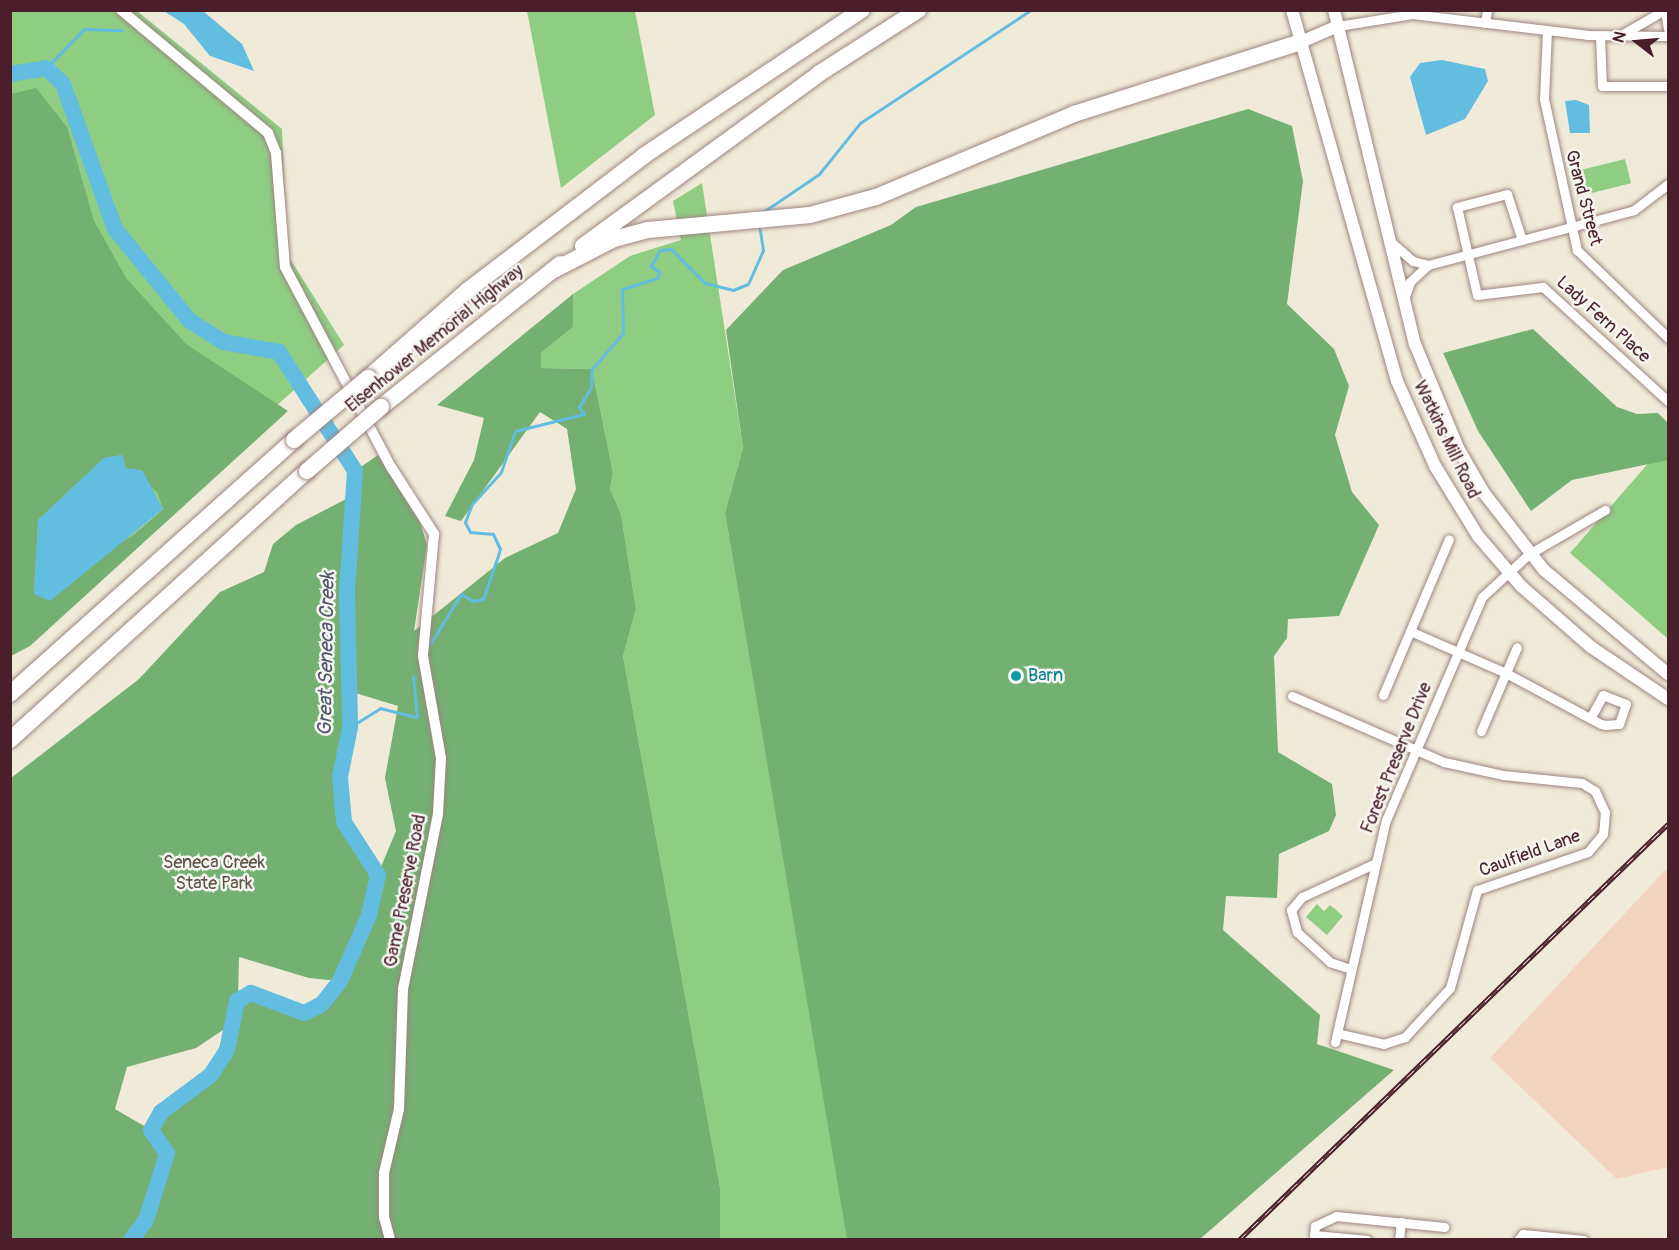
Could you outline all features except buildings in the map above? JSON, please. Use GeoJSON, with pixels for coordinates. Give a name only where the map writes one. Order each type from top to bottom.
{"type":"FeatureCollection","features":[{"type":"Feature","properties":{"kind":"highway"},"geometry":{"type":"LineString","coordinates":[[841,23],[856,10]]}},
{"type":"Feature","properties":{"kind":"highway"},"geometry":{"type":"LineString","coordinates":[[10,694],[294,440],[468,290],[645,155],[862,10]]}},
{"type":"Feature","properties":{"kind":"highway","name":"Eisenhower Memorial Highway"},"geometry":{"type":"LineString","coordinates":[[10,740],[307,471],[381,407],[665,182],[918,10]]}},
{"type":"Feature","properties":{"kind":"highway"},"geometry":{"type":"LineString","coordinates":[[552,271],[614,239],[666,227],[785,217],[876,197],[1074,114],[1301,42]]}},
{"type":"Feature","properties":{"kind":"main road","name":"Watkins Mill Road"},"geometry":{"type":"LineString","coordinates":[[1293,10],[1397,381],[1461,511],[1506,570],[1592,647],[1668,699]]}},
{"type":"Feature","properties":{"kind":"main road","name":"Watkins Mill Road"},"geometry":{"type":"LineString","coordinates":[[1334,10],[1404,302],[1429,383],[1458,448],[1529,554],[1668,675]]}},
{"type":"Feature","properties":{"kind":"main road"},"geometry":{"type":"LineString","coordinates":[[1301,42],[1338,26]]}},
{"type":"Feature","properties":{"kind":"street","name":"Game Preserve Road"},"geometry":{"type":"LineString","coordinates":[[121,10],[268,133],[276,153],[285,267],[391,467],[434,534],[423,656],[441,758],[438,814],[403,989],[399,1109],[384,1173],[384,1217],[390,1239]]}},
{"type":"Feature","properties":{"kind":"street"},"geometry":{"type":"LineString","coordinates":[[1485,23],[1487,10]]}},
{"type":"Feature","properties":{"kind":"street"},"geometry":{"type":"LineString","coordinates":[[1618,37],[1665,10],[1668,29]]}},
{"type":"Feature","properties":{"kind":"street"},"geometry":{"type":"LineString","coordinates":[[1338,26],[1412,14],[1600,36],[1668,36]]}},
{"type":"Feature","properties":{"kind":"street","name":"Grand Street"},"geometry":{"type":"LineString","coordinates":[[1547,30],[1543,87],[1570,227],[1583,260],[1667,333]]}},
{"type":"Feature","properties":{"kind":"street"},"geometry":{"type":"LineString","coordinates":[[1600,36],[1602,86],[1668,86]]}},
{"type":"Feature","properties":{"kind":"street"},"geometry":{"type":"LineString","coordinates":[[1404,302],[1410,282],[1428,265],[1642,207],[1668,184]]}},
{"type":"Feature","properties":{"kind":"street"},"geometry":{"type":"LineString","coordinates":[[1466,255],[1457,207],[1492,195],[1510,196],[1522,240]]}},
{"type":"Feature","properties":{"kind":"street"},"geometry":{"type":"LineString","coordinates":[[1389,240],[1413,261],[1428,265]]}},
{"type":"Feature","properties":{"kind":"street","name":"Lady Fern Place"},"geometry":{"type":"LineString","coordinates":[[1466,255],[1480,296],[1543,287],[1668,401]]}},
{"type":"Feature","properties":{"kind":"street","name":"Forest Preserve Drive"},"geometry":{"type":"LineString","coordinates":[[1336,1038],[1386,820],[1482,597],[1506,570],[1605,510]]}},
{"type":"Feature","properties":{"kind":"street"},"geometry":{"type":"LineString","coordinates":[[1383,695],[1449,539]]}},
{"type":"Feature","properties":{"kind":"street"},"geometry":{"type":"LineString","coordinates":[[1410,631],[1506,673],[1590,718]]}},
{"type":"Feature","properties":{"kind":"street"},"geometry":{"type":"LineString","coordinates":[[1482,731],[1517,647]]}},
{"type":"Feature","properties":{"kind":"street","name":"Caulfield Lane"},"geometry":{"type":"LineString","coordinates":[[1292,696],[1415,752],[1487,773],[1582,783],[1600,797],[1605,829],[1583,855],[1478,890],[1450,988],[1401,1040],[1384,1044],[1336,1038]]}},
{"type":"Feature","properties":{"kind":"street"},"geometry":{"type":"LineString","coordinates":[[1351,969],[1327,958],[1296,930],[1290,915],[1302,897],[1376,863]]}},
{"type":"Feature","properties":{"kind":"street"},"geometry":{"type":"LineString","coordinates":[[1368,1239],[1314,1235],[1315,1226],[1336,1216],[1444,1227]]}},
{"type":"Feature","properties":{"kind":"street"},"geometry":{"type":"LineString","coordinates":[[1399,1239],[1401,1222]]}},
{"type":"Feature","properties":{"kind":"street"},"geometry":{"type":"LineString","coordinates":[[1518,1239],[1523,1234],[1584,1239]]}},
{"type":"Feature","properties":{"kind":"shaded area"},"geometry":{"type":"Polygon","coordinates":[[[1668,867],[1668,1167],[1617,1179],[1490,1058],[1668,867]]]}},
{"type":"Feature","properties":{"kind":"green space"},"geometry":{"type":"Polygon","coordinates":[[[11,11],[137,11],[282,129],[287,254],[344,345],[11,645],[11,11]]]}},
{"type":"Feature","properties":{"kind":"green space"},"geometry":{"type":"Polygon","coordinates":[[[527,11],[635,11],[655,115],[561,188],[527,11]]]}},
{"type":"Feature","properties":{"kind":"green space"},"geometry":{"type":"Polygon","coordinates":[[[36,88],[67,127],[94,221],[126,278],[186,344],[288,411],[30,646],[11,656],[10,94],[36,88]],[[122,455],[104,458],[38,520],[34,594],[132,536],[163,509],[157,492],[126,468],[122,455]]]}},
{"type":"Feature","properties":{"kind":"green space"},"geometry":{"type":"Polygon","coordinates":[[[1248,109],[1292,126],[1303,181],[1287,304],[1334,349],[1349,386],[1335,435],[1352,492],[1379,525],[1339,616],[1288,619],[1287,638],[1274,656],[1278,752],[1332,784],[1336,815],[1329,831],[1279,854],[1277,898],[1226,896],[1223,930],[1320,1015],[1317,1044],[1394,1070],[1200,1239],[847,1239],[725,513],[743,448],[726,330],[783,270],[891,225],[916,207],[1248,109]]]}},
{"type":"Feature","properties":{"kind":"green space"},"geometry":{"type":"Polygon","coordinates":[[[1625,159],[1631,183],[1581,196],[1575,172],[1625,159]]]}},
{"type":"Feature","properties":{"kind":"green space"},"geometry":{"type":"Polygon","coordinates":[[[702,183],[743,448],[725,513],[848,1239],[720,1239],[720,1187],[623,656],[636,609],[621,514],[610,489],[613,473],[592,369],[541,368],[541,353],[573,327],[573,294],[630,256],[681,240],[673,201],[702,183]]]}},
{"type":"Feature","properties":{"kind":"green space","name":"Seneca Creek State Park"},"geometry":{"type":"Polygon","coordinates":[[[573,294],[573,327],[541,353],[541,368],[592,369],[613,473],[610,489],[621,514],[636,609],[623,656],[720,1187],[720,1239],[11,1240],[11,778],[139,679],[220,592],[264,572],[273,544],[296,525],[352,496],[355,471],[378,455],[420,522],[427,545],[414,631],[505,558],[558,533],[576,489],[567,429],[540,412],[461,521],[445,516],[474,460],[484,418],[437,405],[573,294]],[[349,691],[340,777],[344,822],[378,874],[396,831],[385,778],[398,706],[349,691]],[[239,957],[238,1000],[251,993],[304,1013],[322,1004],[339,981],[309,978],[239,957]],[[229,1026],[196,1048],[127,1067],[115,1109],[151,1130],[161,1112],[211,1075],[227,1050],[229,1026]]]}},
{"type":"Feature","properties":{"kind":"green space"},"geometry":{"type":"Polygon","coordinates":[[[1533,329],[1617,407],[1637,414],[1658,413],[1668,423],[1668,460],[1572,480],[1531,511],[1478,431],[1443,353],[1533,329]]]}},
{"type":"Feature","properties":{"kind":"green space"},"geometry":{"type":"Polygon","coordinates":[[[1652,459],[1668,459],[1668,639],[1570,553],[1652,459]]]}},
{"type":"Feature","properties":{"kind":"green space"},"geometry":{"type":"Polygon","coordinates":[[[1317,904],[1324,911],[1330,905],[1343,916],[1327,935],[1306,917],[1317,904]]]}},
{"type":"Feature","properties":{"kind":"water"},"geometry":{"type":"Polygon","coordinates":[[[164,11],[203,11],[242,44],[254,71],[210,56],[184,24],[164,11]]]}},
{"type":"Feature","properties":{"kind":"water"},"geometry":{"type":"Polygon","coordinates":[[[1442,60],[1485,69],[1488,81],[1465,119],[1426,135],[1410,77],[1420,63],[1442,60]]]}},
{"type":"Feature","properties":{"kind":"water"},"geometry":{"type":"Polygon","coordinates":[[[1576,100],[1589,105],[1590,133],[1570,133],[1565,101],[1576,100]]]}},
{"type":"Feature","properties":{"kind":"water"},"geometry":{"type":"Polygon","coordinates":[[[122,455],[126,468],[142,470],[163,509],[50,601],[34,594],[38,520],[104,458],[122,455]]]}},
{"type":"Feature","properties":{"kind":"waterway"},"geometry":{"type":"LineString","coordinates":[[760,214],[819,174],[860,123],[1031,10]]}},
{"type":"Feature","properties":{"kind":"waterway"},"geometry":{"type":"LineString","coordinates":[[46,68],[84,29],[122,30]]}},
{"type":"Feature","properties":{"kind":"waterway","name":"Great Seneca Creek"},"geometry":{"type":"LineString","coordinates":[[10,74],[46,68],[63,84],[115,229],[189,320],[223,342],[279,352],[355,471],[347,591],[350,727],[340,777],[344,822],[378,875],[369,915],[340,981],[322,1004],[304,1013],[251,993],[237,1001],[227,1050],[211,1075],[161,1112],[151,1130],[167,1154],[146,1220],[131,1240]]}},
{"type":"Feature","properties":{"kind":"waterway"},"geometry":{"type":"LineString","coordinates":[[430,644],[461,594],[473,601],[483,599],[500,549],[493,534],[470,532],[465,522],[472,504],[501,472],[515,431],[584,414],[579,407],[591,387],[592,369],[623,333],[622,289],[657,278],[659,272],[651,266],[660,250],[671,249],[705,283],[733,290],[748,284],[763,250],[759,226]]}},
{"type":"Feature","properties":{"kind":"waterway"},"geometry":{"type":"LineString","coordinates":[[350,727],[380,708],[417,717],[413,676]]}},
{"type":"Feature","properties":{"kind":"railway"},"geometry":{"type":"LineString","coordinates":[[1239,1240],[1668,824]]}},
{"type":"Feature","properties":{"kind":"place","name":"Barn"},"geometry":{"type":"Point","coordinates":[1016,676]}}]}
